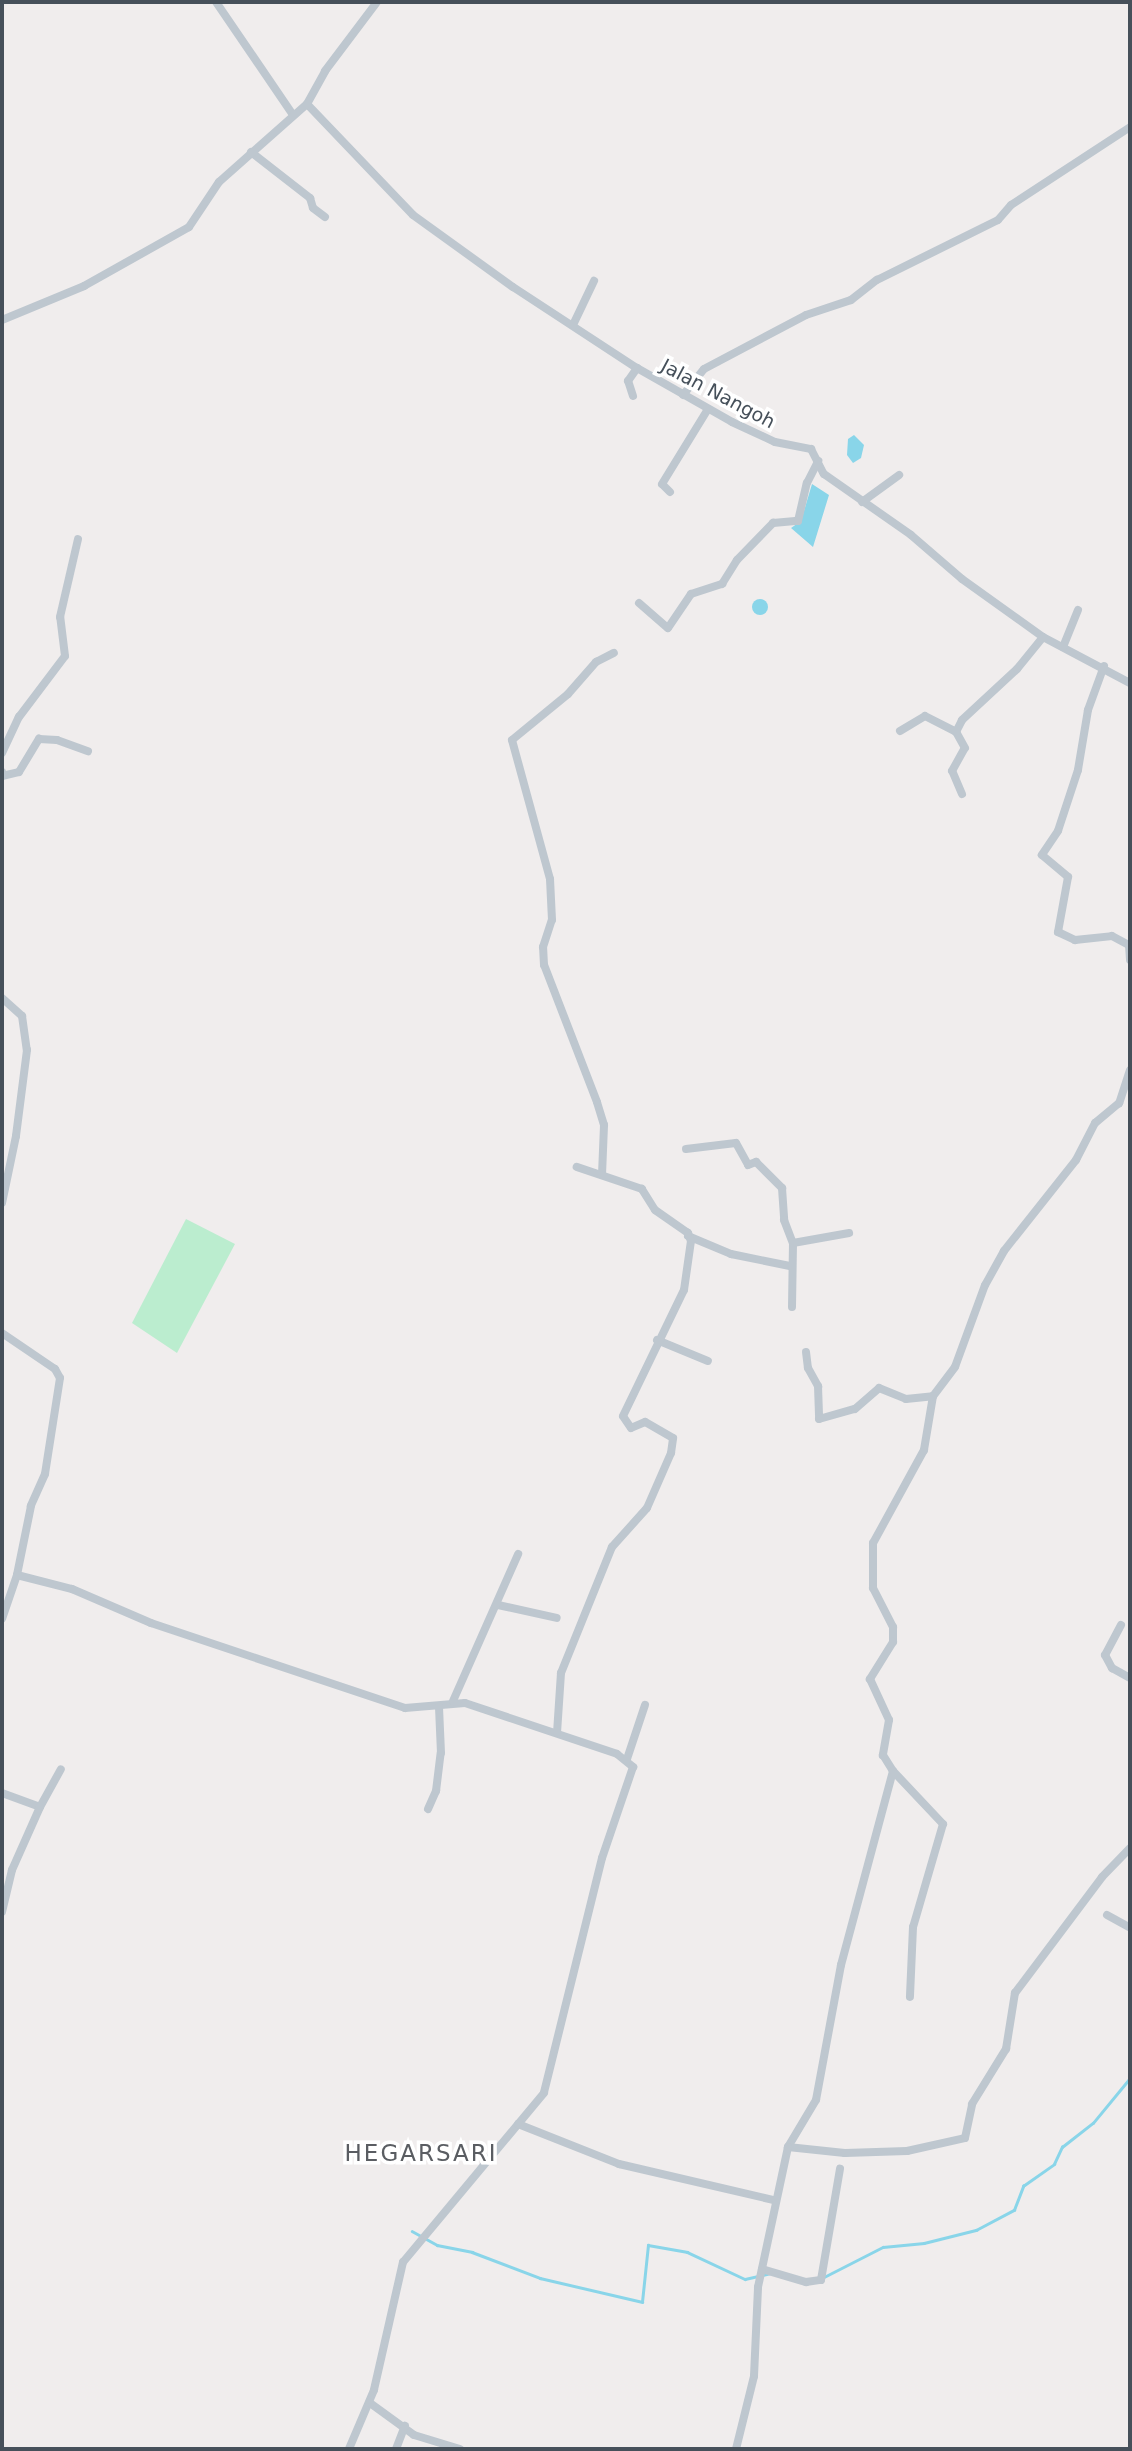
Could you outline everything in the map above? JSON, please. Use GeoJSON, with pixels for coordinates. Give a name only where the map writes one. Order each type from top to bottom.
{"type":"FeatureCollection","features":[{"type":"Feature","properties":{"kind":"street"},"geometry":{"type":"LineString","coordinates":[[216,2],[293,115]]}},
{"type":"Feature","properties":{"kind":"street"},"geometry":{"type":"LineString","coordinates":[[2,320],[84,286],[171,240],[198,217],[219,182],[232,169],[307,104],[325,71],[377,2]]}},
{"type":"Feature","properties":{"kind":"street","name":"Jalan Nangoh"},"geometry":{"type":"LineString","coordinates":[[307,104],[413,215],[637,368],[708,409],[775,442],[811,449],[824,474],[1043,636],[1130,682]]}},
{"type":"Feature","properties":{"kind":"street"},"geometry":{"type":"LineString","coordinates":[[683,395],[704,369],[806,315],[851,300],[877,280],[998,220],[1011,205],[1130,127]]}},
{"type":"Feature","properties":{"kind":"street"},"geometry":{"type":"LineString","coordinates":[[251,152],[310,198],[313,208],[325,216]]}},
{"type":"Feature","properties":{"kind":"street"},"geometry":{"type":"LineString","coordinates":[[573,325],[594,281]]}},
{"type":"Feature","properties":{"kind":"street"},"geometry":{"type":"LineString","coordinates":[[633,397],[628,382],[637,368]]}},
{"type":"Feature","properties":{"kind":"street"},"geometry":{"type":"LineString","coordinates":[[670,492],[663,484],[708,409]]}},
{"type":"Feature","properties":{"kind":"street"},"geometry":{"type":"LineString","coordinates":[[639,603],[668,628],[691,594],[722,584],[737,560],[773,523],[798,521],[807,483],[818,461]]}},
{"type":"Feature","properties":{"kind":"street"},"geometry":{"type":"LineString","coordinates":[[862,502],[899,475]]}},
{"type":"Feature","properties":{"kind":"street"},"geometry":{"type":"LineString","coordinates":[[2,754],[19,717],[65,656],[60,617],[78,539]]}},
{"type":"Feature","properties":{"kind":"street"},"geometry":{"type":"LineString","coordinates":[[1063,647],[1078,610]]}},
{"type":"Feature","properties":{"kind":"street"},"geometry":{"type":"LineString","coordinates":[[956,732],[966,713],[1017,669],[1043,636]]}},
{"type":"Feature","properties":{"kind":"street"},"geometry":{"type":"LineString","coordinates":[[602,1175],[600,1114],[544,965],[543,947],[552,920],[550,879],[512,740],[568,694],[596,662],[614,653]]}},
{"type":"Feature","properties":{"kind":"street"},"geometry":{"type":"LineString","coordinates":[[1104,666],[1088,710],[1070,795],[1055,838],[1042,855],[1068,877],[1060,934],[1075,940],[1112,936],[1129,945],[1130,960]]}},
{"type":"Feature","properties":{"kind":"street"},"geometry":{"type":"LineString","coordinates":[[900,731],[925,716],[956,732],[965,744],[952,771],[962,794]]}},
{"type":"Feature","properties":{"kind":"street"},"geometry":{"type":"LineString","coordinates":[[2,772],[2,776],[19,772],[39,739],[57,740],[88,751]]}},
{"type":"Feature","properties":{"kind":"street"},"geometry":{"type":"LineString","coordinates":[[2,998],[22,1016],[26,1050],[16,1136],[2,1203]]}},
{"type":"Feature","properties":{"kind":"street"},"geometry":{"type":"LineString","coordinates":[[910,1997],[913,1927],[943,1824],[893,1771],[883,1755],[889,1720],[870,1679],[889,1653],[893,1627],[877,1601],[871,1554],[924,1450],[933,1396],[955,1367],[985,1285],[1004,1251],[1076,1160],[1095,1123],[1119,1103],[1130,1070]]}},
{"type":"Feature","properties":{"kind":"street"},"geometry":{"type":"LineString","coordinates":[[686,1149],[736,1143],[748,1164],[756,1161],[782,1188],[784,1220],[793,1243],[790,1266],[792,1307]]}},
{"type":"Feature","properties":{"kind":"street"},"geometry":{"type":"LineString","coordinates":[[577,1167],[642,1189],[655,1210],[688,1236],[731,1254],[790,1266]]}},
{"type":"Feature","properties":{"kind":"street"},"geometry":{"type":"LineString","coordinates":[[793,1243],[849,1233]]}},
{"type":"Feature","properties":{"kind":"street"},"geometry":{"type":"LineString","coordinates":[[557,1733],[561,1673],[612,1547],[647,1508],[671,1453],[673,1438],[645,1422],[631,1428],[623,1416],[657,1340],[684,1290],[688,1236]]}},
{"type":"Feature","properties":{"kind":"street"},"geometry":{"type":"LineString","coordinates":[[2,1333],[55,1369],[60,1378],[47,1462],[31,1506],[17,1575],[2,1619]]}},
{"type":"Feature","properties":{"kind":"street"},"geometry":{"type":"LineString","coordinates":[[657,1340],[708,1361]]}},
{"type":"Feature","properties":{"kind":"street"},"geometry":{"type":"LineString","coordinates":[[806,1352],[808,1368],[818,1386],[819,1419],[855,1409],[879,1388],[906,1399],[933,1396]]}},
{"type":"Feature","properties":{"kind":"street"},"geometry":{"type":"LineString","coordinates":[[453,1701],[498,1605],[518,1554]]}},
{"type":"Feature","properties":{"kind":"street"},"geometry":{"type":"LineString","coordinates":[[17,1575],[72,1589],[151,1623],[405,1708],[439,1707],[453,1701],[557,1733],[627,1759],[633,1767],[603,1858],[550,2080],[518,2124],[403,2262],[370,2403],[349,2449]]}},
{"type":"Feature","properties":{"kind":"street"},"geometry":{"type":"LineString","coordinates":[[498,1605],[557,1618]]}},
{"type":"Feature","properties":{"kind":"street"},"geometry":{"type":"LineString","coordinates":[[1121,1625],[1105,1655],[1112,1668],[1130,1678]]}},
{"type":"Feature","properties":{"kind":"street"},"geometry":{"type":"LineString","coordinates":[[627,1759],[645,1705]]}},
{"type":"Feature","properties":{"kind":"street"},"geometry":{"type":"LineString","coordinates":[[428,1809],[436,1791],[441,1753],[439,1707]]}},
{"type":"Feature","properties":{"kind":"street"},"geometry":{"type":"LineString","coordinates":[[2,1912],[12,1870],[40,1807],[61,1769]]}},
{"type":"Feature","properties":{"kind":"street"},"geometry":{"type":"LineString","coordinates":[[736,2449],[754,2376],[758,2287],[774,2200],[788,2147],[816,2101],[852,1917],[893,1771]]}},
{"type":"Feature","properties":{"kind":"street"},"geometry":{"type":"LineString","coordinates":[[2,1793],[40,1807]]}},
{"type":"Feature","properties":{"kind":"street"},"geometry":{"type":"LineString","coordinates":[[788,2147],[845,2153],[906,2151],[965,2138],[972,2104],[1006,2049],[1011,2001],[1018,1987],[1130,1848]]}},
{"type":"Feature","properties":{"kind":"street"},"geometry":{"type":"LineString","coordinates":[[1107,1915],[1130,1928]]}},
{"type":"Feature","properties":{"kind":"street"},"geometry":{"type":"LineString","coordinates":[[518,2124],[619,2164],[774,2200]]}},
{"type":"Feature","properties":{"kind":"street"},"geometry":{"type":"LineString","coordinates":[[762,2270],[813,2283],[821,2280],[840,2169]]}},
{"type":"Feature","properties":{"kind":"street"},"geometry":{"type":"LineString","coordinates":[[370,2403],[420,2438],[438,2439],[460,2449]]}},
{"type":"Feature","properties":{"kind":"street"},"geometry":{"type":"LineString","coordinates":[[396,2449],[405,2426]]}},
{"type":"Feature","properties":{"kind":"green space"},"geometry":{"type":"Polygon","coordinates":[[[186,1219],[235,1244],[177,1353],[132,1323],[186,1219]]]}},
{"type":"Feature","properties":{"kind":"water"},"geometry":{"type":"Polygon","coordinates":[[[854,435],[864,445],[861,458],[853,463],[847,455],[848,439],[854,435]]]}},
{"type":"Feature","properties":{"kind":"water"},"geometry":{"type":"Polygon","coordinates":[[[812,484],[829,495],[813,547],[791,528],[801,521],[812,484]]]}},
{"type":"Feature","properties":{"kind":"water"},"geometry":{"type":"Polygon","coordinates":[[[757,599],[763,599],[768,607],[766,613],[757,615],[752,610],[752,604],[757,599]]]}},
{"type":"Feature","properties":{"kind":"waterway"},"geometry":{"type":"LineString","coordinates":[[824,2277],[883,2247],[924,2243],[976,2230],[1014,2210],[1023,2186],[1054,2164],[1062,2147],[1093,2123],[1130,2078]]}},
{"type":"Feature","properties":{"kind":"waterway"},"geometry":{"type":"LineString","coordinates":[[412,2231],[437,2245],[472,2252],[540,2278],[642,2302],[648,2245],[687,2252],[745,2279],[771,2273]]}},
{"type":"Feature","properties":{"kind":"district","name":"HEGARSARI"},"geometry":{"type":"Point","coordinates":[421,2153]}}]}
